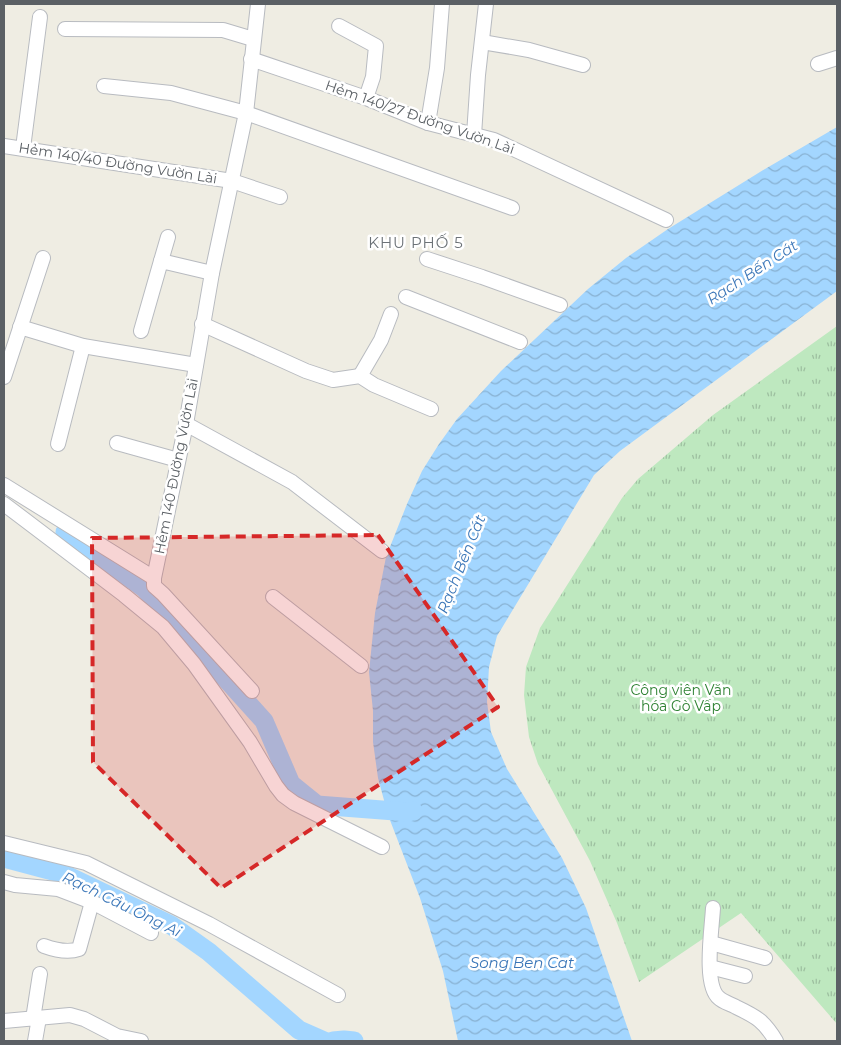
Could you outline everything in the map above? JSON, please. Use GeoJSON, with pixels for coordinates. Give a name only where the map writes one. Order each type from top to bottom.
{"type":"FeatureCollection","features":[{"type":"Feature","properties":{"kind":"street","name":"Hẻm 140 Đường Vườn Lài"},"geometry":{"type":"LineString","coordinates":[[4,485],[154,578],[186,424],[212,273],[246,113],[258,4]]}},
{"type":"Feature","properties":{"kind":"street"},"geometry":{"type":"LineString","coordinates":[[428,123],[437,68],[442,4]]}},
{"type":"Feature","properties":{"kind":"street"},"geometry":{"type":"LineString","coordinates":[[474,134],[486,4]]}},
{"type":"Feature","properties":{"kind":"street"},"geometry":{"type":"LineString","coordinates":[[23,148],[40,18]]}},
{"type":"Feature","properties":{"kind":"street"},"geometry":{"type":"LineString","coordinates":[[339,26],[376,46],[374,78],[366,98]]}},
{"type":"Feature","properties":{"kind":"street"},"geometry":{"type":"LineString","coordinates":[[64,29],[222,30],[253,39]]}},
{"type":"Feature","properties":{"kind":"street"},"geometry":{"type":"LineString","coordinates":[[482,42],[529,50],[583,64]]}},
{"type":"Feature","properties":{"kind":"street"},"geometry":{"type":"LineString","coordinates":[[818,64],[837,58]]}},
{"type":"Feature","properties":{"kind":"street","name":"Hẻm 140/27 Đường Vườn Lài"},"geometry":{"type":"LineString","coordinates":[[251,59],[366,98],[428,123],[494,140],[666,220]]}},
{"type":"Feature","properties":{"kind":"street"},"geometry":{"type":"LineString","coordinates":[[104,86],[171,93],[246,113],[512,208]]}},
{"type":"Feature","properties":{"kind":"street","name":"Hẻm 140/40 Đường Vườn Lài"},"geometry":{"type":"LineString","coordinates":[[4,146],[232,181],[280,197]]}},
{"type":"Feature","properties":{"kind":"street"},"geometry":{"type":"LineString","coordinates":[[141,332],[168,237]]}},
{"type":"Feature","properties":{"kind":"street"},"geometry":{"type":"LineString","coordinates":[[4,377],[43,258]]}},
{"type":"Feature","properties":{"kind":"street"},"geometry":{"type":"LineString","coordinates":[[427,259],[560,305]]}},
{"type":"Feature","properties":{"kind":"street"},"geometry":{"type":"LineString","coordinates":[[161,261],[212,273]]}},
{"type":"Feature","properties":{"kind":"street"},"geometry":{"type":"LineString","coordinates":[[406,297],[520,342]]}},
{"type":"Feature","properties":{"kind":"street"},"geometry":{"type":"LineString","coordinates":[[360,376],[381,340],[391,314]]}},
{"type":"Feature","properties":{"kind":"street"},"geometry":{"type":"LineString","coordinates":[[202,324],[306,371],[333,380],[360,376],[374,385],[431,409]]}},
{"type":"Feature","properties":{"kind":"street"},"geometry":{"type":"LineString","coordinates":[[20,328],[84,346],[196,365]]}},
{"type":"Feature","properties":{"kind":"street"},"geometry":{"type":"LineString","coordinates":[[58,444],[84,346]]}},
{"type":"Feature","properties":{"kind":"street"},"geometry":{"type":"LineString","coordinates":[[186,424],[292,482],[382,551]]}},
{"type":"Feature","properties":{"kind":"street"},"geometry":{"type":"LineString","coordinates":[[117,443],[178,460]]}},
{"type":"Feature","properties":{"kind":"street"},"geometry":{"type":"LineString","coordinates":[[4,504],[164,626],[200,672],[250,742],[283,795],[294,803],[382,848]]}},
{"type":"Feature","properties":{"kind":"street"},"geometry":{"type":"LineString","coordinates":[[154,578],[154,586],[252,692]]}},
{"type":"Feature","properties":{"kind":"street"},"geometry":{"type":"LineString","coordinates":[[273,597],[361,666]]}},
{"type":"Feature","properties":{"kind":"street"},"geometry":{"type":"LineString","coordinates":[[164,626],[177,612]]}},
{"type":"Feature","properties":{"kind":"street"},"geometry":{"type":"LineString","coordinates":[[4,844],[86,863],[209,924],[338,995]]}},
{"type":"Feature","properties":{"kind":"street"},"geometry":{"type":"LineString","coordinates":[[4,882],[15,885],[58,888],[92,902],[151,933]]}},
{"type":"Feature","properties":{"kind":"street"},"geometry":{"type":"LineString","coordinates":[[44,946],[70,951],[79,949],[92,902]]}},
{"type":"Feature","properties":{"kind":"street"},"geometry":{"type":"LineString","coordinates":[[713,908],[710,967],[712,989],[719,999],[756,1016],[768,1028],[776,1041]]}},
{"type":"Feature","properties":{"kind":"street"},"geometry":{"type":"LineString","coordinates":[[711,943],[766,958]]}},
{"type":"Feature","properties":{"kind":"street"},"geometry":{"type":"LineString","coordinates":[[710,967],[745,976]]}},
{"type":"Feature","properties":{"kind":"street"},"geometry":{"type":"LineString","coordinates":[[35,1041],[40,974]]}},
{"type":"Feature","properties":{"kind":"street"},"geometry":{"type":"LineString","coordinates":[[4,1021],[70,1015],[84,1019],[117,1036],[141,1041]]}},
{"type":"Feature","properties":{"kind":"highlighted area"},"geometry":{"type":"Polygon","coordinates":[[[378,535],[498,707],[221,888],[93,762],[92,538],[378,535]]]}},
{"type":"Feature","properties":{"kind":"green space","name":"Công viên Văn hóa Gò Vấp"},"geometry":{"type":"Polygon","coordinates":[[[837,326],[837,1024],[741,913],[639,982],[617,923],[590,861],[538,764],[529,737],[524,695],[526,667],[540,628],[622,498],[638,479],[713,415],[837,326]]]}},
{"type":"Feature","properties":{"kind":"water","name":"Song Ben Cat"},"geometry":{"type":"Polygon","coordinates":[[[837,127],[837,291],[620,451],[594,475],[497,636],[489,667],[487,702],[491,732],[507,769],[562,858],[586,908],[632,1041],[458,1041],[443,971],[420,898],[388,815],[378,778],[373,742],[373,711],[369,672],[375,613],[386,557],[407,504],[422,471],[457,419],[501,371],[588,289],[626,258],[668,229],[837,127]]]}},
{"type":"Feature","properties":{"kind":"waterway"},"geometry":{"type":"LineString","coordinates":[[65,532],[144,588],[264,721],[291,784],[317,805],[413,811]]}},
{"type":"Feature","properties":{"kind":"waterway","name":"Rạch Cầu Ông Ai"},"geometry":{"type":"LineString","coordinates":[[4,858],[64,874],[171,925],[209,952],[299,1030],[324,1041]]}},
{"type":"Feature","properties":{"kind":"waterway","name":"Rạch Cầu Ông Ai"},"geometry":{"type":"LineString","coordinates":[[333,1041],[354,1041]]}},
{"type":"Feature","properties":{"kind":"district","name":"KHU PHỐ 5"},"geometry":{"type":"Point","coordinates":[416,242]}},
{"type":"Feature","properties":{"kind":"water label","name":"Rạch Bến Cát"},"geometry":{"type":"Point","coordinates":[752,272]}},
{"type":"Feature","properties":{"kind":"water label","name":"Rạch Bến Cát"},"geometry":{"type":"Point","coordinates":[461,564]}}]}
